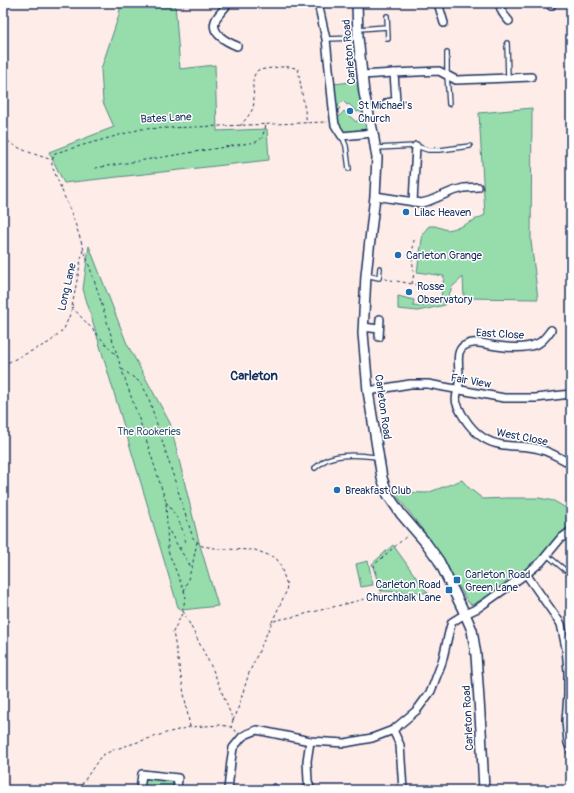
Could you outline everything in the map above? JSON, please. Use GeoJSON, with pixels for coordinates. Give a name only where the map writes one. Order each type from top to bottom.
{"type":"FeatureCollection","features":[{"type":"Feature","properties":{"kind":"street"},"geometry":{"type":"LineString","coordinates":[[228,3],[226,8],[216,19],[216,30],[218,35],[228,43],[238,46]]}},
{"type":"Feature","properties":{"kind":"street"},"geometry":{"type":"LineString","coordinates":[[318,3],[326,39],[335,125],[342,136],[373,133]]}},
{"type":"Feature","properties":{"kind":"street","name":"Carleton Road"},"geometry":{"type":"LineString","coordinates":[[357,3],[358,33],[364,93],[377,158],[375,196],[366,275],[363,327],[368,391],[382,478],[388,495],[439,562],[472,630],[476,655],[482,730],[484,790]]}},
{"type":"Feature","properties":{"kind":"street"},"geometry":{"type":"LineString","coordinates":[[438,3],[444,23]]}},
{"type":"Feature","properties":{"kind":"street"},"geometry":{"type":"LineString","coordinates":[[500,3],[503,14],[509,21]]}},
{"type":"Feature","properties":{"kind":"street"},"geometry":{"type":"LineString","coordinates":[[362,75],[439,72],[456,80],[531,77]]}},
{"type":"Feature","properties":{"kind":"street"},"geometry":{"type":"LineString","coordinates":[[387,103],[396,102],[394,73]]}},
{"type":"Feature","properties":{"kind":"street"},"geometry":{"type":"LineString","coordinates":[[413,202],[416,146]]}},
{"type":"Feature","properties":{"kind":"street"},"geometry":{"type":"LineString","coordinates":[[375,196],[421,203],[429,202],[458,189],[478,187]]}},
{"type":"Feature","properties":{"kind":"street"},"geometry":{"type":"LineString","coordinates":[[379,337],[380,319]]}},
{"type":"Feature","properties":{"kind":"street"},"geometry":{"type":"LineString","coordinates":[[363,327],[380,328]]}},
{"type":"Feature","properties":{"kind":"street","name":"East Close"},"geometry":{"type":"LineString","coordinates":[[458,390],[458,354],[461,348],[465,345],[469,343],[476,343],[499,347],[529,347],[540,342],[551,330]]}},
{"type":"Feature","properties":{"kind":"street","name":"Fair View"},"geometry":{"type":"LineString","coordinates":[[368,391],[410,384],[428,384],[504,398],[536,398],[571,394]]}},
{"type":"Feature","properties":{"kind":"street","name":"West Close"},"geometry":{"type":"LineString","coordinates":[[458,390],[456,403],[467,422],[484,439],[492,444],[544,450],[566,461]]}},
{"type":"Feature","properties":{"kind":"street"},"geometry":{"type":"LineString","coordinates":[[228,790],[234,748],[242,737],[258,730],[310,741],[345,743],[372,738],[393,730],[417,710],[431,691],[442,662],[452,622],[478,608],[526,574],[548,555],[560,539],[571,531]]}},
{"type":"Feature","properties":{"kind":"street"},"geometry":{"type":"LineString","coordinates":[[526,574],[561,624],[566,648],[568,671],[566,721],[571,751]]}},
{"type":"Feature","properties":{"kind":"street"},"geometry":{"type":"LineString","coordinates":[[393,730],[400,745],[403,790]]}},
{"type":"Feature","properties":{"kind":"street"},"geometry":{"type":"LineString","coordinates":[[310,741],[306,761],[310,788]]}},
{"type":"Feature","properties":{"kind":"street"},"geometry":{"type":"LineString","coordinates":[[140,790],[142,774],[178,778],[177,790]]}},
{"type":"Feature","properties":{"kind":"lane"},"geometry":{"type":"LineString","coordinates":[[387,16],[388,39]]}},
{"type":"Feature","properties":{"kind":"lane"},"geometry":{"type":"LineString","coordinates":[[326,39],[387,27]]}},
{"type":"Feature","properties":{"kind":"lane"},"geometry":{"type":"LineString","coordinates":[[508,43],[508,78]]}},
{"type":"Feature","properties":{"kind":"lane"},"geometry":{"type":"LineString","coordinates":[[447,53],[448,104]]}},
{"type":"Feature","properties":{"kind":"lane"},"geometry":{"type":"LineString","coordinates":[[342,136],[346,146],[349,169]]}},
{"type":"Feature","properties":{"kind":"lane"},"geometry":{"type":"LineString","coordinates":[[375,148],[416,146],[428,150],[440,150],[470,146]]}},
{"type":"Feature","properties":{"kind":"lane"},"geometry":{"type":"LineString","coordinates":[[366,275],[379,278],[380,268]]}},
{"type":"Feature","properties":{"kind":"lane"},"geometry":{"type":"LineString","coordinates":[[315,468],[322,462],[336,457],[356,455],[379,457]]}},
{"type":"Feature","properties":{"kind":"lane"},"geometry":{"type":"LineString","coordinates":[[548,555],[565,570],[571,572]]}},
{"type":"Feature","properties":{"kind":"lane"},"geometry":{"type":"LineString","coordinates":[[300,790],[310,788]]}},
{"type":"Feature","properties":{"kind":"path"},"geometry":{"type":"LineString","coordinates":[[240,126],[252,110],[254,100],[252,80],[256,72],[258,70],[288,67],[298,69],[307,123]]}},
{"type":"Feature","properties":{"kind":"path","name":"Bates Lane"},"geometry":{"type":"LineString","coordinates":[[52,161],[55,153],[140,129],[331,122],[335,125]]}},
{"type":"Feature","properties":{"kind":"path"},"geometry":{"type":"LineString","coordinates":[[94,168],[256,142],[262,138],[266,125]]}},
{"type":"Feature","properties":{"kind":"path"},"geometry":{"type":"LineString","coordinates":[[3,138],[20,149],[52,161],[52,166],[84,249],[117,357],[145,436],[166,502],[168,551],[186,596],[181,616],[173,632],[190,727]]}},
{"type":"Feature","properties":{"kind":"path"},"geometry":{"type":"LineString","coordinates":[[412,284],[414,273],[412,258],[414,240]]}},
{"type":"Feature","properties":{"kind":"path","name":"Long Lane"},"geometry":{"type":"LineString","coordinates":[[3,364],[50,342],[64,329],[72,308],[84,249]]}},
{"type":"Feature","properties":{"kind":"path"},"geometry":{"type":"LineString","coordinates":[[379,278],[435,288]]}},
{"type":"Feature","properties":{"kind":"path"},"geometry":{"type":"LineString","coordinates":[[72,308],[117,357]]}},
{"type":"Feature","properties":{"kind":"path"},"geometry":{"type":"LineString","coordinates":[[121,368],[141,382],[148,396],[193,538],[202,546],[221,549],[256,550],[276,558],[280,564],[287,585],[286,592],[249,673],[231,727]]}},
{"type":"Feature","properties":{"kind":"path"},"geometry":{"type":"LineString","coordinates":[[166,502],[178,518],[184,533],[186,545],[183,548],[179,548]]}},
{"type":"Feature","properties":{"kind":"path"},"geometry":{"type":"LineString","coordinates":[[168,529],[192,567]]}},
{"type":"Feature","properties":{"kind":"path"},"geometry":{"type":"LineString","coordinates":[[272,622],[373,597],[382,593],[374,565],[410,533]]}},
{"type":"Feature","properties":{"kind":"path"},"geometry":{"type":"LineString","coordinates":[[184,592],[192,567],[197,541]]}},
{"type":"Feature","properties":{"kind":"path"},"geometry":{"type":"LineString","coordinates":[[182,610],[213,670],[233,720]]}},
{"type":"Feature","properties":{"kind":"path"},"geometry":{"type":"LineString","coordinates":[[79,790],[101,756],[113,750],[190,727],[231,727],[242,737]]}},
{"type":"Feature","properties":{"kind":"green space"},"geometry":{"type":"Polygon","coordinates":[[[121,3],[175,3],[180,69],[215,65],[217,131],[267,129],[269,160],[64,183],[49,152],[114,127],[103,102],[101,69],[119,15],[121,3]]]}},
{"type":"Feature","properties":{"kind":"green space"},"geometry":{"type":"Polygon","coordinates":[[[359,81],[369,130],[347,134],[342,129],[335,110],[334,84],[359,81]],[[343,101],[338,106],[340,108],[337,114],[339,117],[344,111],[356,122],[363,114],[359,111],[357,112],[349,104],[347,105],[343,101]]]}},
{"type":"Feature","properties":{"kind":"green space"},"geometry":{"type":"Polygon","coordinates":[[[532,108],[531,241],[538,299],[464,298],[463,277],[452,287],[445,305],[418,311],[398,309],[398,296],[414,300],[413,306],[428,305],[441,297],[444,276],[417,272],[423,233],[429,226],[435,226],[447,230],[460,227],[485,215],[479,113],[532,108]]]}},
{"type":"Feature","properties":{"kind":"green space","name":"The Rookeries"},"geometry":{"type":"Polygon","coordinates":[[[89,246],[127,344],[170,423],[199,542],[218,606],[182,610],[178,607],[83,289],[89,246]]]}},
{"type":"Feature","properties":{"kind":"green space"},"geometry":{"type":"Polygon","coordinates":[[[462,480],[469,488],[483,499],[539,498],[554,501],[571,511],[571,526],[563,531],[532,565],[502,588],[472,605],[468,602],[434,545],[394,492],[427,493],[462,480]]]}},
{"type":"Feature","properties":{"kind":"green space"},"geometry":{"type":"Polygon","coordinates":[[[393,545],[428,593],[381,591],[372,564],[393,545]]]}},
{"type":"Feature","properties":{"kind":"green space"},"geometry":{"type":"Polygon","coordinates":[[[368,561],[373,585],[361,587],[356,564],[368,561]]]}},
{"type":"Feature","properties":{"kind":"green space"},"geometry":{"type":"Polygon","coordinates":[[[142,774],[178,778],[177,790],[140,790],[142,774]]]}},
{"type":"Feature","properties":{"kind":"place","name":"St Michael's Church"},"geometry":{"type":"Point","coordinates":[350,111]}},
{"type":"Feature","properties":{"kind":"place","name":"Lilac Heaven"},"geometry":{"type":"Point","coordinates":[406,212]}},
{"type":"Feature","properties":{"kind":"place","name":"Carleton Grange"},"geometry":{"type":"Point","coordinates":[398,255]}},
{"type":"Feature","properties":{"kind":"place","name":"Rosse Observatory"},"geometry":{"type":"Point","coordinates":[409,292]}},
{"type":"Feature","properties":{"kind":"place","name":"Breakfast Club"},"geometry":{"type":"Point","coordinates":[337,490]}},
{"type":"Feature","properties":{"kind":"place","name":"Carleton Road Green Lane"},"geometry":{"type":"Point","coordinates":[457,580]}},
{"type":"Feature","properties":{"kind":"place","name":"Carleton Road Churchbalk Lane"},"geometry":{"type":"Point","coordinates":[449,590]}},
{"type":"Feature","properties":{"kind":"district","name":"Carleton"},"geometry":{"type":"Point","coordinates":[254,376]}}]}
